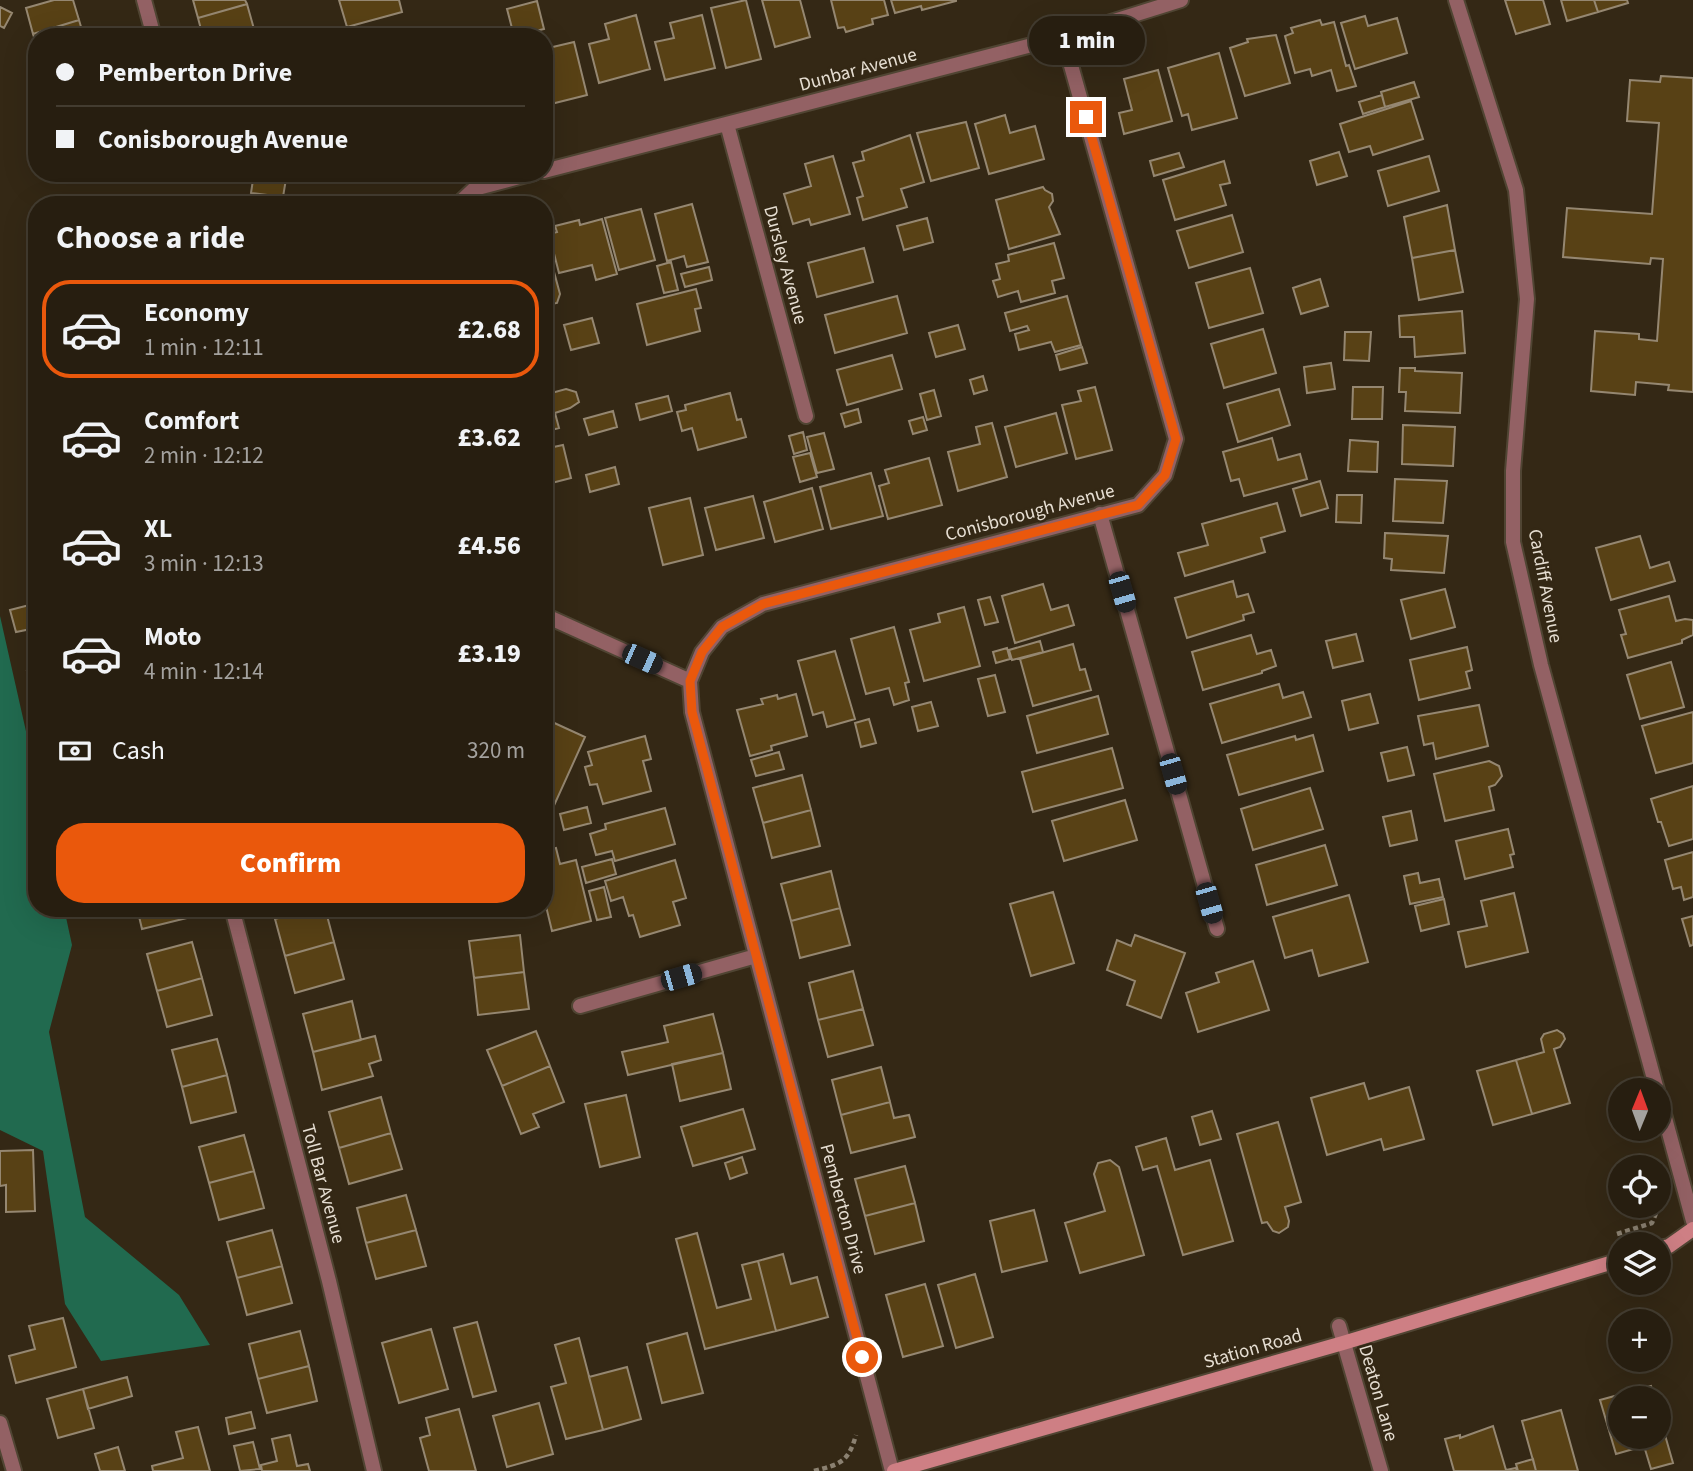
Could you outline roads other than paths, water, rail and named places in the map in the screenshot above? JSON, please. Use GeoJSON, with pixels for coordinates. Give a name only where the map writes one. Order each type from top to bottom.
{"type":"FeatureCollection","features":[{"type":"Feature","properties":{"kind":"main road"},"geometry":{"type":"LineString","coordinates":[[1671,1244],[1693,1228]]}},
{"type":"Feature","properties":{"kind":"main road","name":"Station Road"},"geometry":{"type":"LineString","coordinates":[[893,1471],[1343,1343],[1608,1264]]}},
{"type":"Feature","properties":{"kind":"street"},"geometry":{"type":"LineString","coordinates":[[144,0],[152,28]]}},
{"type":"Feature","properties":{"kind":"street","name":"Dunbar Avenue"},"geometry":{"type":"LineString","coordinates":[[553,169],[1063,37],[1181,0]]}},
{"type":"Feature","properties":{"kind":"street","name":"Cardiff Avenue"},"geometry":{"type":"LineString","coordinates":[[1456,0],[1516,190],[1525,271],[1527,299],[1513,471],[1513,542],[1541,665],[1654,1078]]}},
{"type":"Feature","properties":{"kind":"street","name":"Conisborough Avenue"},"geometry":{"type":"LineString","coordinates":[[690,681],[702,652],[722,627],[763,604],[1138,505],[1165,475],[1176,439],[1063,37]]}},
{"type":"Feature","properties":{"kind":"street","name":"Dursley Avenue"},"geometry":{"type":"LineString","coordinates":[[727,124],[806,416]]}},
{"type":"Feature","properties":{"kind":"street"},"geometry":{"type":"LineString","coordinates":[[467,196],[474,189],[500,182]]}},
{"type":"Feature","properties":{"kind":"street"},"geometry":{"type":"LineString","coordinates":[[1100,514],[1217,929]]}},
{"type":"Feature","properties":{"kind":"street"},"geometry":{"type":"LineString","coordinates":[[553,619],[690,681]]}},
{"type":"Feature","properties":{"kind":"street","name":"Pemberton Drive"},"geometry":{"type":"LineString","coordinates":[[690,681],[692,712],[893,1471]]}},
{"type":"Feature","properties":{"kind":"street","name":"Toll Bar Avenue"},"geometry":{"type":"LineString","coordinates":[[234,917],[329,1281],[373,1471]]}},
{"type":"Feature","properties":{"kind":"street"},"geometry":{"type":"LineString","coordinates":[[580,1006],[757,956]]}},
{"type":"Feature","properties":{"kind":"street"},"geometry":{"type":"LineString","coordinates":[[1671,1140],[1693,1221]]}},
{"type":"Feature","properties":{"kind":"street","name":"Deaton Lane"},"geometry":{"type":"LineString","coordinates":[[1339,1326],[1381,1471]]}},
{"type":"Feature","properties":{"kind":"street"},"geometry":{"type":"LineString","coordinates":[[0,1423],[14,1471]]}}]}
